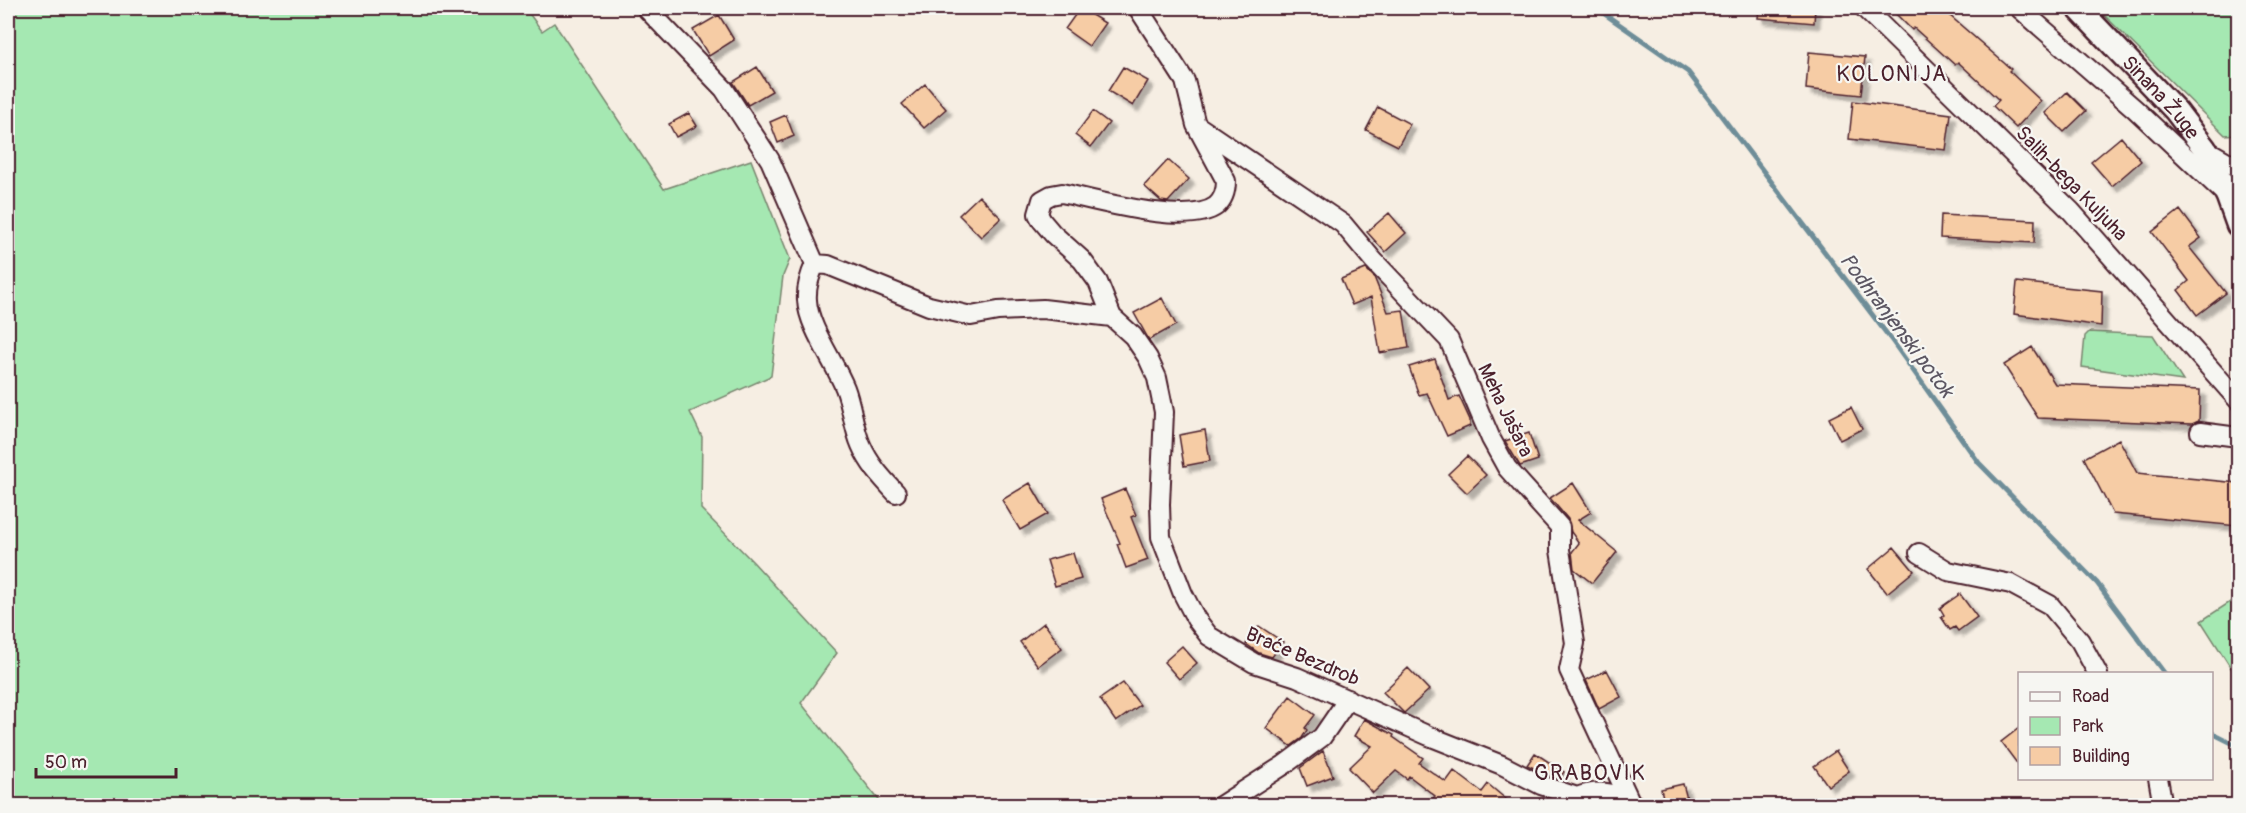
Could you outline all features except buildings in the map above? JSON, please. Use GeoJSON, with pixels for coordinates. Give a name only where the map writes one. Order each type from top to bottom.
{"type":"FeatureCollection","features":[{"type":"Feature","properties":{"kind":"main road","name":"Sinana Žuge"},"geometry":{"type":"LineString","coordinates":[[2079,8],[2176,111],[2205,149],[2228,197],[2238,225]]}},
{"type":"Feature","properties":{"kind":"street"},"geometry":{"type":"LineString","coordinates":[[646,8],[724,89],[770,160],[815,264],[809,277],[807,300],[812,322],[846,390],[861,444],[875,471],[896,493]]}},
{"type":"Feature","properties":{"kind":"street"},"geometry":{"type":"LineString","coordinates":[[815,264],[828,265],[929,306],[971,316],[998,311],[1043,309],[1112,316],[1098,282],[1082,260],[1042,222],[1038,214],[1042,200],[1062,193],[1164,213],[1185,214],[1204,211],[1216,206],[1226,191],[1226,181],[1196,125],[1185,81],[1138,8]]}},
{"type":"Feature","properties":{"kind":"street","name":"Salih-bega Kuljuha"},"geometry":{"type":"LineString","coordinates":[[1864,8],[2071,210],[2238,400]]}},
{"type":"Feature","properties":{"kind":"street"},"geometry":{"type":"LineString","coordinates":[[2019,8],[2135,109],[2228,197]]}},
{"type":"Feature","properties":{"kind":"street","name":"Meha Jašara"},"geometry":{"type":"LineString","coordinates":[[1196,125],[1343,224],[1372,260],[1449,340],[1491,439],[1507,468],[1560,527],[1560,550],[1575,644],[1569,670],[1633,803]]}},
{"type":"Feature","properties":{"kind":"street"},"geometry":{"type":"LineString","coordinates":[[2205,149],[2238,168]]}},
{"type":"Feature","properties":{"kind":"street","name":"Braće Bezdrob"},"geometry":{"type":"LineString","coordinates":[[1112,316],[1133,336],[1148,357],[1157,378],[1164,411],[1161,537],[1196,619],[1209,636],[1233,653],[1254,663],[1297,677],[1429,736],[1502,765],[1576,801],[1592,792],[1614,794],[1633,803]]}},
{"type":"Feature","properties":{"kind":"street"},"geometry":{"type":"LineString","coordinates":[[2200,432],[2238,436]]}},
{"type":"Feature","properties":{"kind":"street"},"geometry":{"type":"LineString","coordinates":[[1918,553],[1948,571],[2011,584],[2050,605],[2079,641],[2097,672]]}},
{"type":"Feature","properties":{"kind":"street"},"geometry":{"type":"LineString","coordinates":[[1220,806],[1284,765],[1322,737],[1348,699]]}},
{"type":"Feature","properties":{"kind":"street"},"geometry":{"type":"LineString","coordinates":[[2157,780],[2163,806]]}},
{"type":"Feature","properties":{"kind":"green space"},"geometry":{"type":"Polygon","coordinates":[[[8,8],[525,8],[542,31],[554,23],[664,189],[751,160],[790,259],[783,276],[771,376],[690,412],[702,437],[701,509],[837,653],[801,703],[883,805],[8,805],[8,8]]]}},
{"type":"Feature","properties":{"kind":"green space"},"geometry":{"type":"Polygon","coordinates":[[[2097,8],[2238,8],[2238,134],[2225,135],[2097,8]]]}},
{"type":"Feature","properties":{"kind":"green space"},"geometry":{"type":"Polygon","coordinates":[[[2089,332],[2153,335],[2183,381],[2082,367],[2085,336],[2089,332]]]}},
{"type":"Feature","properties":{"kind":"green space"},"geometry":{"type":"Polygon","coordinates":[[[2238,597],[2238,679],[2201,621],[2238,597]]]}},
{"type":"Feature","properties":{"kind":"waterway","name":"Podhranjenski potok"},"geometry":{"type":"LineString","coordinates":[[1596,8],[1688,72],[1893,342],[1979,463],[2097,583],[2164,672]]}},
{"type":"Feature","properties":{"kind":"waterway","name":"Podhranjenski potok"},"geometry":{"type":"LineString","coordinates":[[2213,734],[2238,746]]}},
{"type":"Feature","properties":{"kind":"district","name":"KOLONIJA"},"geometry":{"type":"Point","coordinates":[1892,73]}},
{"type":"Feature","properties":{"kind":"district","name":"GRABOVIK"},"geometry":{"type":"Point","coordinates":[1590,772]}}]}
